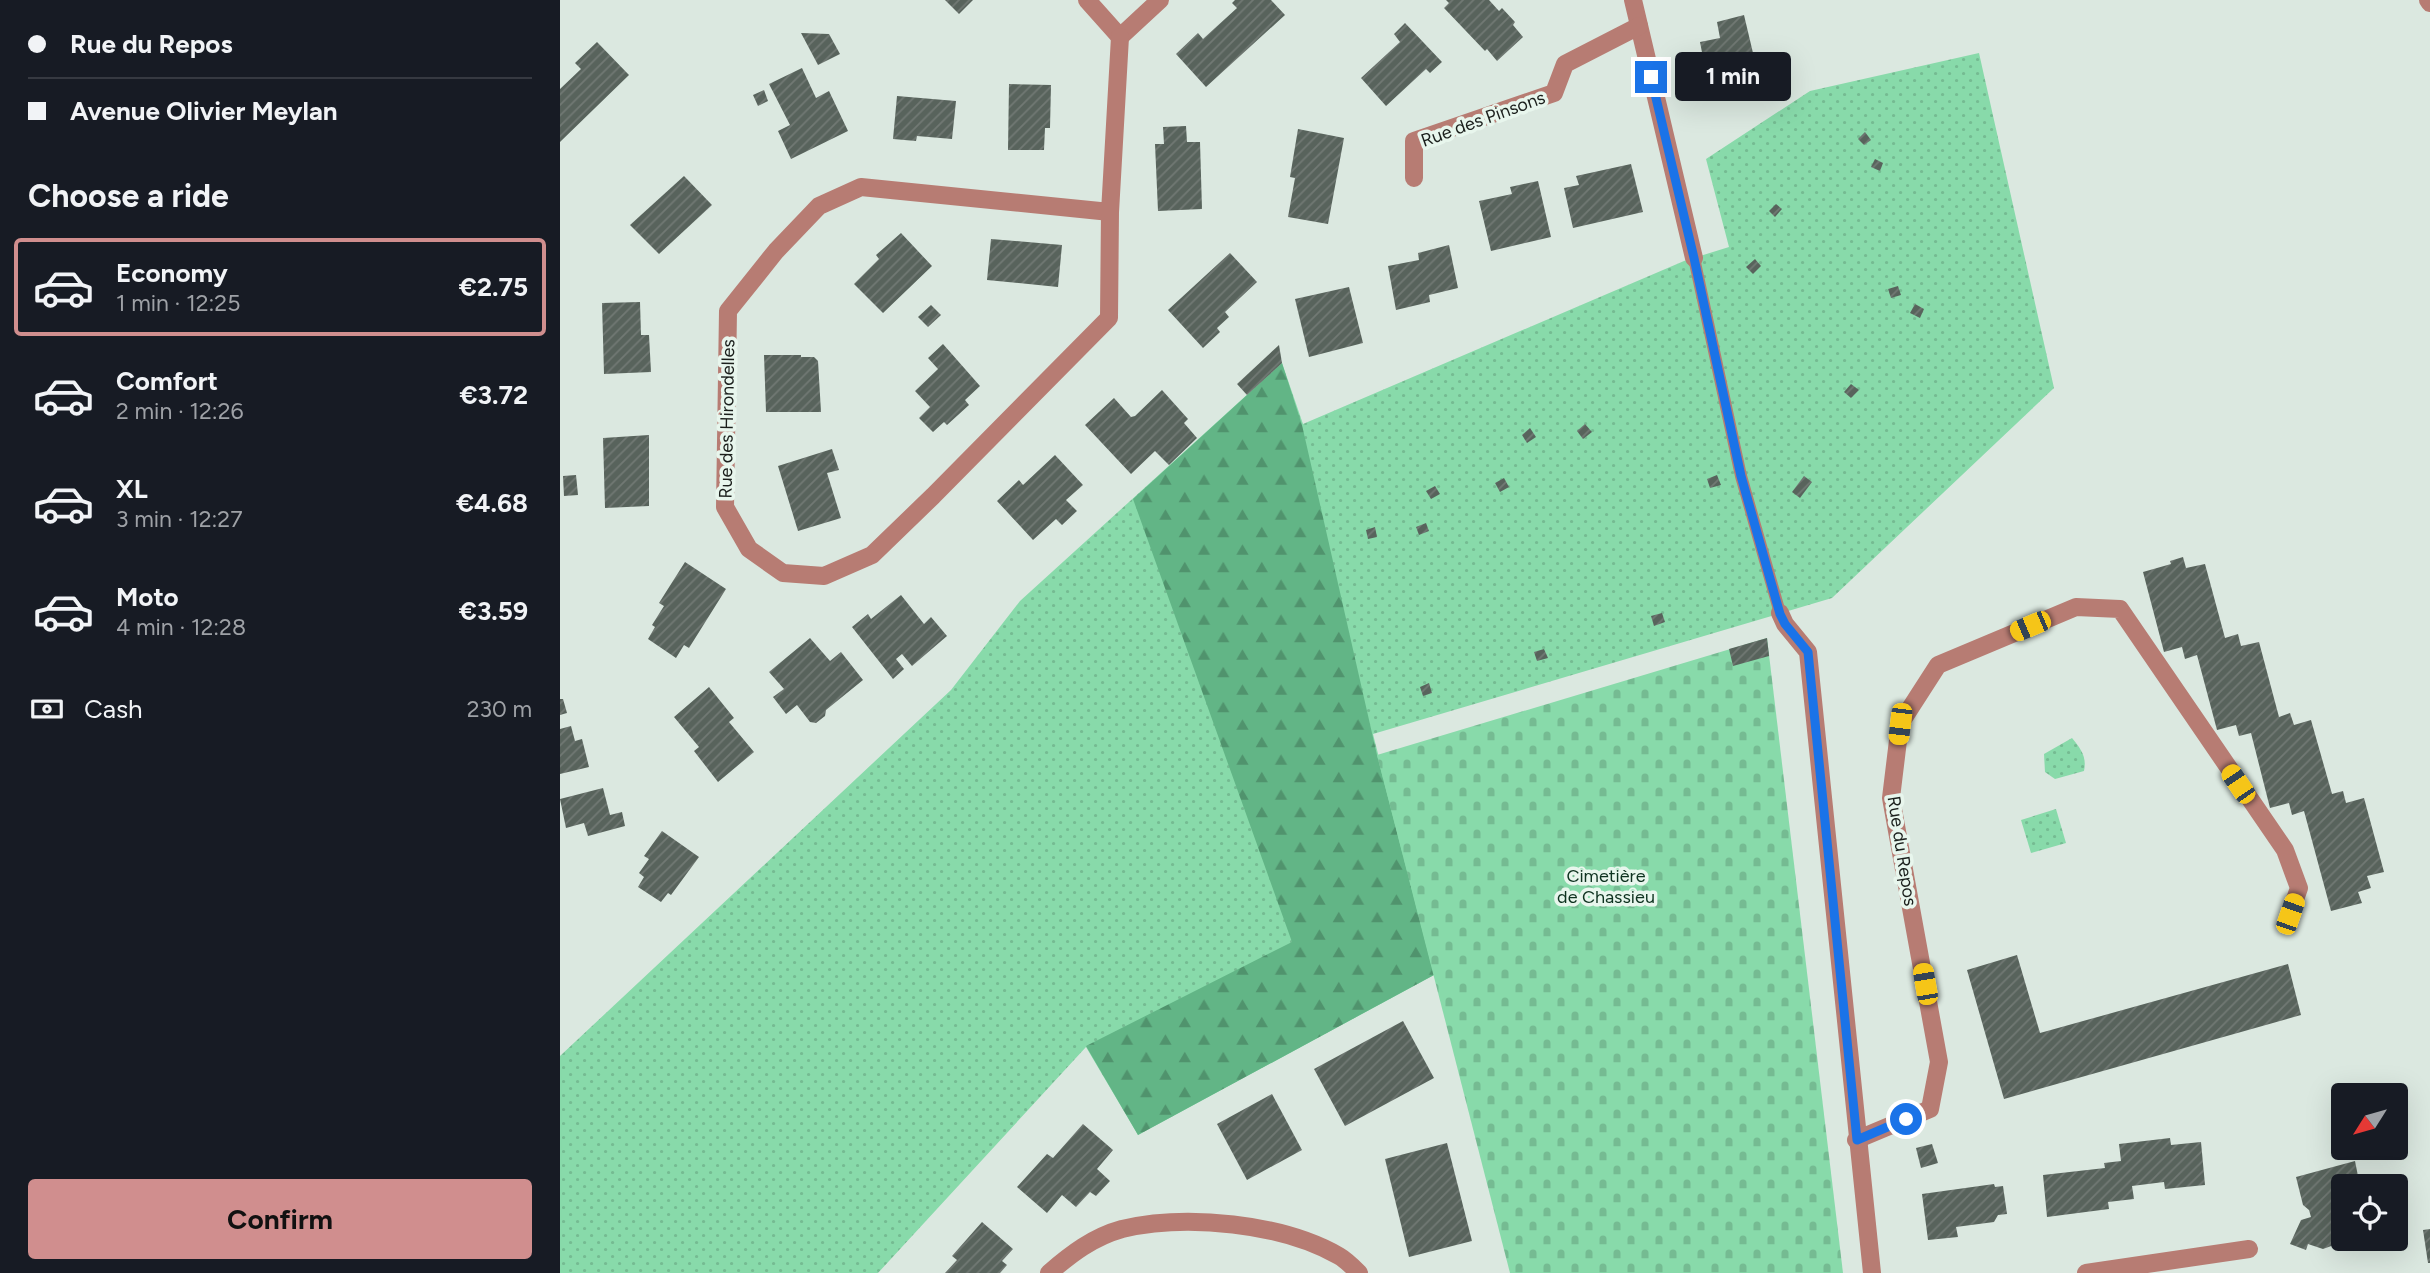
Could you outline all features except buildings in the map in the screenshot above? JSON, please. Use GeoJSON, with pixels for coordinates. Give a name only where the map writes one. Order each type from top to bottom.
{"type":"FeatureCollection","features":[{"type":"Feature","properties":{"kind":"street"},"geometry":{"type":"LineString","coordinates":[[1087,0],[1120,37],[1160,0]]}},
{"type":"Feature","properties":{"kind":"street"},"geometry":{"type":"LineString","coordinates":[[1633,0],[1694,258]]}},
{"type":"Feature","properties":{"kind":"street","name":"Rue des Pinsons"},"geometry":{"type":"LineString","coordinates":[[1414,178],[1414,141],[1554,93],[1565,64],[1639,26]]}},
{"type":"Feature","properties":{"kind":"street","name":"Rue des Hirondelles"},"geometry":{"type":"LineString","coordinates":[[1110,212],[861,187],[818,206],[776,251],[728,311],[724,507],[749,549],[783,573],[824,576],[872,555],[1109,318],[1110,212],[1120,37]]}},
{"type":"Feature","properties":{"kind":"street","name":"Rue du Repos"},"geometry":{"type":"LineString","coordinates":[[1857,1140],[1930,1109],[1939,1062],[1891,798],[1900,724],[1938,665],[2076,607],[2120,609],[2285,850],[2299,888],[2287,922]]}},
{"type":"Feature","properties":{"kind":"street"},"geometry":{"type":"LineString","coordinates":[[1780,614],[1808,652],[1872,1273]]}},
{"type":"Feature","properties":{"kind":"street"},"geometry":{"type":"LineString","coordinates":[[1049,1273],[1079,1247],[1121,1230],[1166,1223],[1212,1223],[1247,1226],[1301,1240],[1340,1256],[1359,1273]]}},
{"type":"Feature","properties":{"kind":"street"},"geometry":{"type":"LineString","coordinates":[[2086,1273],[2249,1250]]}},
{"type":"Feature","properties":{"kind":"lane"},"geometry":{"type":"LineString","coordinates":[[1694,258],[1741,476],[1780,614]]}},
{"type":"Feature","properties":{"kind":"green space"},"geometry":{"type":"Polygon","coordinates":[[[1979,53],[2054,388],[1832,598],[1373,734],[1434,975],[1138,1135],[1086,1047],[878,1273],[560,1273],[560,1056],[951,690],[1020,601],[1282,363],[1303,424],[1684,261],[1729,247],[1706,159],[1810,91],[1979,53]]]}},
{"type":"Feature","properties":{"kind":"green space"},"geometry":{"type":"Polygon","coordinates":[[[1282,363],[1302,425],[1377,755],[1434,975],[1138,1135],[1086,1046],[1292,942],[1133,499],[1282,363]]]}},
{"type":"Feature","properties":{"kind":"green space","name":"Cimetière de Chassieu"},"geometry":{"type":"Polygon","coordinates":[[[1767,638],[1843,1273],[1510,1273],[1377,755],[1767,638]]]}},
{"type":"Feature","properties":{"kind":"green space"},"geometry":{"type":"Polygon","coordinates":[[[2072,738],[2085,761],[2084,771],[2055,779],[2045,772],[2044,754],[2072,738]]]}},
{"type":"Feature","properties":{"kind":"green space"},"geometry":{"type":"Polygon","coordinates":[[[2056,809],[2066,843],[2031,853],[2021,820],[2056,809]]]}},
{"type":"Feature","properties":{"kind":"route"},"geometry":{"type":"LineString","coordinates":[[1651,77],[1694,258],[1741,476],[1780,614],[1808,652],[1857,1140],[1906,1119]]}}]}
